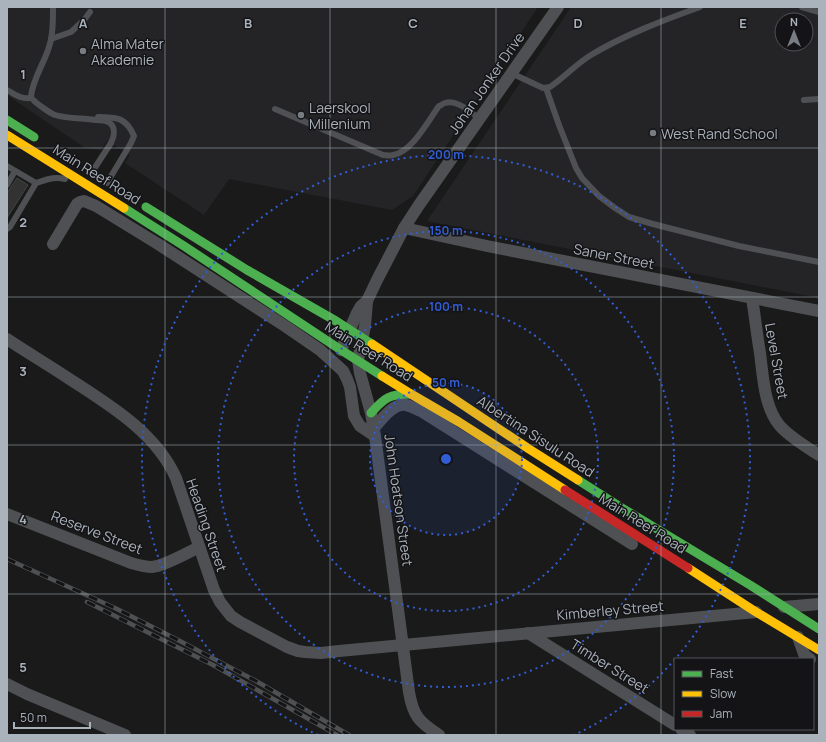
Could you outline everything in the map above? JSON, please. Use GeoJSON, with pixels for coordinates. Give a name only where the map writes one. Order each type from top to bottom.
{"type":"FeatureCollection","features":[{"type":"Feature","properties":{"kind":"main road","name":"Main Reef Road"},"geometry":{"type":"LineString","coordinates":[[7,120],[40,140]]}},
{"type":"Feature","properties":{"kind":"main road","name":"Main Reef Road"},"geometry":{"type":"LineString","coordinates":[[7,136],[100,192],[341,350],[459,422],[756,612],[819,650]]}},
{"type":"Feature","properties":{"kind":"main road","name":"Main Reef Road"},"geometry":{"type":"LineString","coordinates":[[139,202],[247,270],[363,338]]}},
{"type":"Feature","properties":{"kind":"main road","name":"Albertina Sisulu Road"},"geometry":{"type":"LineString","coordinates":[[363,338],[529,449],[615,504],[750,585],[819,630]]}},
{"type":"Feature","properties":{"kind":"main road"},"geometry":{"type":"LineString","coordinates":[[371,413],[387,397],[398,394],[411,394]]}},
{"type":"Feature","properties":{"kind":"street","name":"Johan Jonker Drive"},"geometry":{"type":"LineString","coordinates":[[358,360],[363,338],[367,301],[404,228],[419,204],[558,7]]}},
{"type":"Feature","properties":{"kind":"street"},"geometry":{"type":"LineString","coordinates":[[53,244],[77,204],[84,201],[96,206],[158,244],[320,350],[343,371],[352,392],[354,416],[360,426],[375,432],[394,408],[400,405],[406,405],[421,410],[671,568],[686,567]]}},
{"type":"Feature","properties":{"kind":"street","name":"Saner Street"},"geometry":{"type":"LineString","coordinates":[[404,228],[819,312]]}},
{"type":"Feature","properties":{"kind":"street","name":"Level Street"},"geometry":{"type":"LineString","coordinates":[[752,298],[765,390],[769,406],[777,422],[791,436],[819,455]]}},
{"type":"Feature","properties":{"kind":"street","name":"Johan Jonker Drive"},"geometry":{"type":"LineString","coordinates":[[341,350],[357,313],[361,306],[367,301]]}},
{"type":"Feature","properties":{"kind":"street","name":"Heading Street"},"geometry":{"type":"LineString","coordinates":[[7,339],[131,420],[154,444],[169,464],[176,478],[214,590],[220,602],[231,616],[298,651],[320,653],[403,645]]}},
{"type":"Feature","properties":{"kind":"street","name":"John Hoatson Street"},"geometry":{"type":"LineString","coordinates":[[358,360],[375,432],[403,645]]}},
{"type":"Feature","properties":{"kind":"street","name":"Reserve Street"},"geometry":{"type":"LineString","coordinates":[[7,514],[131,563],[148,567],[161,565],[199,547]]}},
{"type":"Feature","properties":{"kind":"street","name":"Kimberley Street"},"geometry":{"type":"LineString","coordinates":[[403,645],[528,632],[756,612],[784,607],[819,604]]}},
{"type":"Feature","properties":{"kind":"street","name":"Timber Street"},"geometry":{"type":"LineString","coordinates":[[528,632],[674,725]]}},
{"type":"Feature","properties":{"kind":"street"},"geometry":{"type":"LineString","coordinates":[[798,637],[804,654],[809,658]]}},
{"type":"Feature","properties":{"kind":"street"},"geometry":{"type":"LineString","coordinates":[[403,645],[411,705],[416,716],[439,735]]}},
{"type":"Feature","properties":{"kind":"street"},"geometry":{"type":"LineString","coordinates":[[7,684],[27,694],[125,735]]}},
{"type":"Feature","properties":{"kind":"lane"},"geometry":{"type":"LineString","coordinates":[[53,7],[51,39],[30,95],[35,102],[55,115],[69,118],[99,116],[118,118],[127,123],[133,134],[131,143],[99,178],[113,138],[114,130],[112,125],[107,122],[84,118]]}},
{"type":"Feature","properties":{"kind":"lane"},"geometry":{"type":"LineString","coordinates":[[511,73],[546,88],[553,85],[590,56],[610,44],[700,7]]}},
{"type":"Feature","properties":{"kind":"lane"},"geometry":{"type":"LineString","coordinates":[[802,7],[819,12]]}},
{"type":"Feature","properties":{"kind":"lane"},"geometry":{"type":"LineString","coordinates":[[51,39],[71,32],[90,12]]}},
{"type":"Feature","properties":{"kind":"lane"},"geometry":{"type":"LineString","coordinates":[[546,88],[576,168],[582,178],[599,196],[629,217],[739,246],[819,262]]}},
{"type":"Feature","properties":{"kind":"lane"},"geometry":{"type":"LineString","coordinates":[[7,90],[24,99],[31,98]]}},
{"type":"Feature","properties":{"kind":"lane"},"geometry":{"type":"LineString","coordinates":[[804,100],[819,99]]}},
{"type":"Feature","properties":{"kind":"lane"},"geometry":{"type":"LineString","coordinates":[[275,108],[383,155],[393,155],[403,151],[414,142],[439,106],[445,103],[451,102],[459,104],[479,118]]}},
{"type":"Feature","properties":{"kind":"lane"},"geometry":{"type":"LineString","coordinates":[[7,166],[36,183]]}},
{"type":"Feature","properties":{"kind":"lane"},"geometry":{"type":"LineString","coordinates":[[7,185],[15,171]]}},
{"type":"Feature","properties":{"kind":"lane"},"geometry":{"type":"LineString","coordinates":[[7,228],[10,227],[18,207],[36,183],[50,178],[60,178],[100,192]]}},
{"type":"Feature","properties":{"kind":"shaded area","name":"Laerskool Millenium"},"geometry":{"type":"Polygon","coordinates":[[[7,7],[538,7],[413,196],[392,210],[229,179],[204,215],[125,163],[130,155],[107,141],[101,150],[85,148],[7,95],[7,7]]]}},
{"type":"Feature","properties":{"kind":"shaded area","name":"West Rand School"},"geometry":{"type":"Polygon","coordinates":[[[571,7],[819,7],[819,298],[427,221],[571,7]]]}},
{"type":"Feature","properties":{"kind":"building"},"geometry":{"type":"Polygon","coordinates":[[[17,178],[28,185],[7,218],[7,193],[17,178]]]}},
{"type":"Feature","properties":{"kind":"railway"},"geometry":{"type":"LineString","coordinates":[[7,559],[115,608],[178,640],[256,681],[349,735]]}},
{"type":"Feature","properties":{"kind":"railway"},"geometry":{"type":"LineString","coordinates":[[87,602],[213,665],[337,735]]}},
{"type":"Feature","properties":{"kind":"traffic: fast"},"geometry":{"type":"LineString","coordinates":[[7,120],[34,137]]}},
{"type":"Feature","properties":{"kind":"traffic: fast"},"geometry":{"type":"LineString","coordinates":[[146,207],[247,270],[336,321],[372,344]]}},
{"type":"Feature","properties":{"kind":"traffic: fast"},"geometry":{"type":"LineString","coordinates":[[124,208],[382,376]]}},
{"type":"Feature","properties":{"kind":"traffic: fast"},"geometry":{"type":"LineString","coordinates":[[371,413],[380,403],[388,398],[398,395],[411,394]]}},
{"type":"Feature","properties":{"kind":"traffic: fast"},"geometry":{"type":"LineString","coordinates":[[578,480],[819,629]]}},
{"type":"Feature","properties":{"kind":"traffic: slow"},"geometry":{"type":"LineString","coordinates":[[7,135],[124,208]]}},
{"type":"Feature","properties":{"kind":"traffic: slow"},"geometry":{"type":"LineString","coordinates":[[372,344],[578,480]]}},
{"type":"Feature","properties":{"kind":"traffic: slow"},"geometry":{"type":"LineString","coordinates":[[382,376],[459,422],[565,490]]}},
{"type":"Feature","properties":{"kind":"traffic: slow"},"geometry":{"type":"LineString","coordinates":[[688,568],[756,612],[819,650]]}},
{"type":"Feature","properties":{"kind":"traffic: jam"},"geometry":{"type":"LineString","coordinates":[[565,490],[688,568]]}},
{"type":"Feature","properties":{"kind":"place","name":"Alma Mater Akademie"},"geometry":{"type":"Point","coordinates":[83,51]}},
{"type":"Feature","properties":{"kind":"place","name":"Laerskool Millenium"},"geometry":{"type":"Point","coordinates":[301,115]}},
{"type":"Feature","properties":{"kind":"place","name":"West Rand School"},"geometry":{"type":"Point","coordinates":[653,133]}}]}
